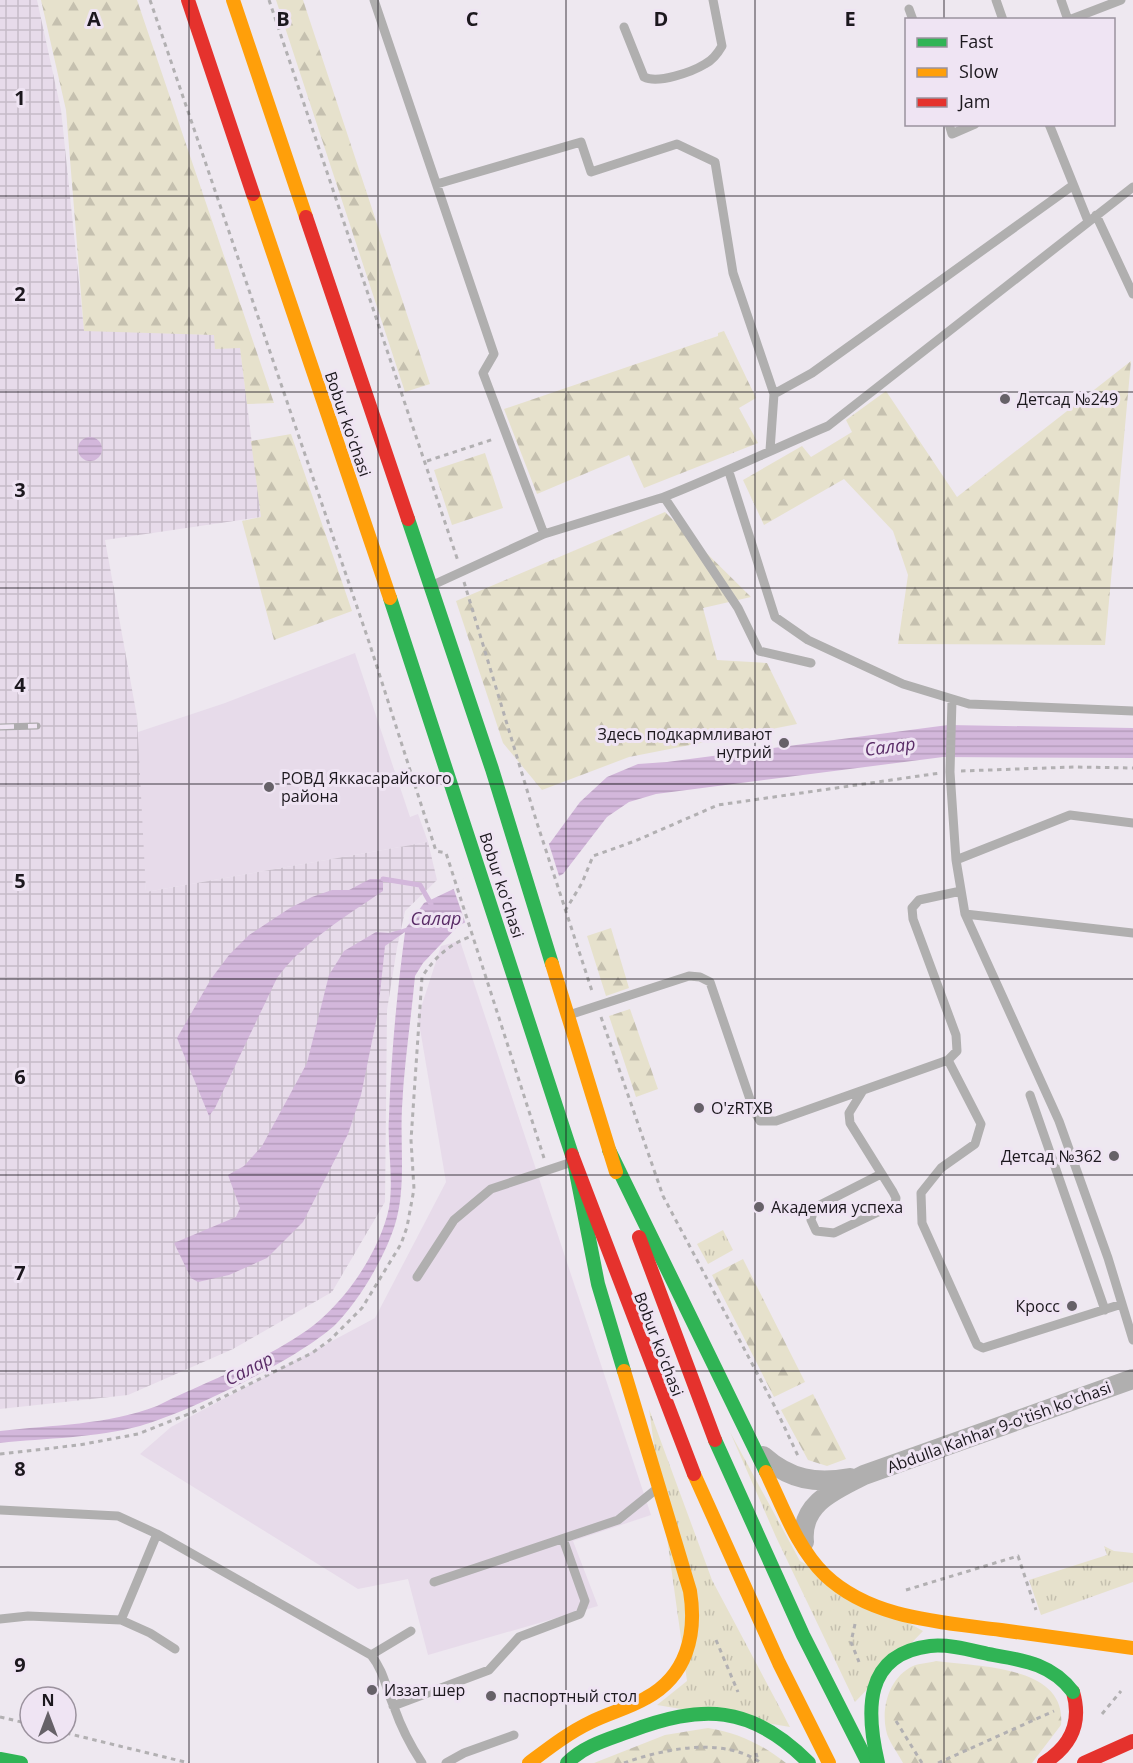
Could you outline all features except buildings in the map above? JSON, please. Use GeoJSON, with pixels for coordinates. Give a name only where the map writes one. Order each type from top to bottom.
{"type":"FeatureCollection","features":[{"type":"Feature","properties":{"kind":"main road","name":"Bobur ko'chasi"},"geometry":{"type":"LineString","coordinates":[[188,0],[451,781],[574,1162],[681,1445],[779,1663],[829,1763]]}},
{"type":"Feature","properties":{"kind":"main road","name":"Bobur ko'chasi"},"geometry":{"type":"LineString","coordinates":[[233,0],[492,769],[609,1150],[669,1326],[712,1435],[810,1649],[867,1763]]}},
{"type":"Feature","properties":{"kind":"main road"},"geometry":{"type":"LineString","coordinates":[[451,781],[477,788],[491,775],[492,769]]}},
{"type":"Feature","properties":{"kind":"main road"},"geometry":{"type":"LineString","coordinates":[[609,1150],[807,1555],[825,1575],[847,1593],[888,1611],[914,1618],[1133,1647]]}},
{"type":"Feature","properties":{"kind":"main road"},"geometry":{"type":"LineString","coordinates":[[529,1763],[584,1725],[659,1690],[670,1680],[685,1658],[693,1635],[694,1610],[598,1284],[574,1162]]}},
{"type":"Feature","properties":{"kind":"main road"},"geometry":{"type":"LineString","coordinates":[[878,1763],[869,1728],[870,1696],[885,1668],[912,1650],[932,1646],[950,1647],[1038,1663],[1058,1673],[1073,1692],[1077,1707],[1074,1733],[1063,1750],[1044,1763]]}},
{"type":"Feature","properties":{"kind":"main road"},"geometry":{"type":"LineString","coordinates":[[567,1763],[590,1745],[667,1717],[700,1713],[723,1714],[757,1724],[788,1742],[809,1763]]}},
{"type":"Feature","properties":{"kind":"main road"},"geometry":{"type":"LineString","coordinates":[[1084,1763],[1133,1741]]}},
{"type":"Feature","properties":{"kind":"main road"},"geometry":{"type":"LineString","coordinates":[[0,1759],[21,1763]]}},
{"type":"Feature","properties":{"kind":"street","name":"Abdulla Kahhar 9-o'tish ko'chasi"},"geometry":{"type":"LineString","coordinates":[[807,1555],[803,1527],[812,1508],[828,1495],[864,1475],[1133,1379]]}},
{"type":"Feature","properties":{"kind":"street","name":"Abdulla Kahhar 9-o'tish ko'chasi"},"geometry":{"type":"LineString","coordinates":[[754,1447],[776,1466],[805,1479],[820,1482],[864,1475]]}},
{"type":"Feature","properties":{"kind":"lane"},"geometry":{"type":"LineString","coordinates":[[374,0],[494,354],[483,373],[544,534]]}},
{"type":"Feature","properties":{"kind":"lane"},"geometry":{"type":"LineString","coordinates":[[624,27],[644,77],[650,80],[679,74],[706,64],[722,46],[713,0]]}},
{"type":"Feature","properties":{"kind":"lane"},"geometry":{"type":"LineString","coordinates":[[996,0],[1002,18]]}},
{"type":"Feature","properties":{"kind":"lane"},"geometry":{"type":"LineString","coordinates":[[1061,0],[1068,18]]}},
{"type":"Feature","properties":{"kind":"lane"},"geometry":{"type":"LineString","coordinates":[[1074,18],[1121,0]]}},
{"type":"Feature","properties":{"kind":"lane"},"geometry":{"type":"LineString","coordinates":[[909,9],[912,18]]}},
{"type":"Feature","properties":{"kind":"lane"},"geometry":{"type":"LineString","coordinates":[[950,126],[952,134],[970,126]]}},
{"type":"Feature","properties":{"kind":"lane"},"geometry":{"type":"LineString","coordinates":[[1050,126],[1072,186],[1133,294]]}},
{"type":"Feature","properties":{"kind":"lane"},"geometry":{"type":"LineString","coordinates":[[437,184],[580,142],[591,172],[677,144],[715,162],[733,273],[774,394],[770,450]]}},
{"type":"Feature","properties":{"kind":"lane"},"geometry":{"type":"LineString","coordinates":[[774,394],[813,373],[1072,186]]}},
{"type":"Feature","properties":{"kind":"lane"},"geometry":{"type":"LineString","coordinates":[[430,586],[462,574],[544,534],[664,497],[729,472],[770,450],[828,426],[934,346],[1133,187]]}},
{"type":"Feature","properties":{"kind":"lane"},"geometry":{"type":"LineString","coordinates":[[729,472],[775,617],[808,640],[903,684],[952,700],[987,707],[1133,711]]}},
{"type":"Feature","properties":{"kind":"lane"},"geometry":{"type":"LineString","coordinates":[[664,497],[738,608],[759,651],[812,663]]}},
{"type":"Feature","properties":{"kind":"lane"},"geometry":{"type":"LineString","coordinates":[[952,700],[950,772],[956,860],[965,914],[1059,1121],[1133,1340]]}},
{"type":"Feature","properties":{"kind":"lane"},"geometry":{"type":"LineString","coordinates":[[956,860],[1070,815],[1133,823]]}},
{"type":"Feature","properties":{"kind":"lane"},"geometry":{"type":"LineString","coordinates":[[567,1015],[598,1007],[689,976],[700,977],[710,982],[754,1111],[760,1121],[776,1121],[948,1060],[957,1051],[956,1035],[913,919],[912,908],[919,900],[961,891]]}},
{"type":"Feature","properties":{"kind":"lane"},"geometry":{"type":"LineString","coordinates":[[965,914],[1133,933]]}},
{"type":"Feature","properties":{"kind":"lane"},"geometry":{"type":"LineString","coordinates":[[948,1060],[981,1124],[975,1144],[942,1168],[921,1193],[922,1223],[977,1345],[983,1348],[1122,1304]]}},
{"type":"Feature","properties":{"kind":"lane"},"geometry":{"type":"LineString","coordinates":[[862,1092],[849,1113],[850,1122],[896,1198],[895,1204],[834,1233],[816,1231],[811,1220],[814,1208],[881,1174]]}},
{"type":"Feature","properties":{"kind":"lane"},"geometry":{"type":"LineString","coordinates":[[1030,1095],[1105,1310]]}},
{"type":"Feature","properties":{"kind":"lane"},"geometry":{"type":"LineString","coordinates":[[417,1277],[454,1220],[491,1190],[574,1162]]}},
{"type":"Feature","properties":{"kind":"lane"},"geometry":{"type":"LineString","coordinates":[[434,1582],[618,1520],[651,1492],[660,1490]]}},
{"type":"Feature","properties":{"kind":"lane"},"geometry":{"type":"LineString","coordinates":[[0,1510],[118,1516],[157,1534],[370,1655],[381,1667],[393,1706],[409,1744],[422,1763]]}},
{"type":"Feature","properties":{"kind":"lane"},"geometry":{"type":"LineString","coordinates":[[121,1620],[157,1534]]}},
{"type":"Feature","properties":{"kind":"lane"},"geometry":{"type":"LineString","coordinates":[[393,1706],[489,1670],[519,1637],[580,1614],[585,1601],[563,1539]]}},
{"type":"Feature","properties":{"kind":"lane"},"geometry":{"type":"LineString","coordinates":[[0,1619],[28,1616],[121,1620],[150,1633],[175,1649]]}},
{"type":"Feature","properties":{"kind":"lane"},"geometry":{"type":"LineString","coordinates":[[370,1655],[411,1630]]}},
{"type":"Feature","properties":{"kind":"lane"},"geometry":{"type":"LineString","coordinates":[[446,1763],[465,1753],[514,1735]]}},
{"type":"Feature","properties":{"kind":"path"},"geometry":{"type":"LineString","coordinates":[[150,0],[370,645],[436,851],[446,853],[548,1172]]}},
{"type":"Feature","properties":{"kind":"path"},"geometry":{"type":"LineString","coordinates":[[269,0],[426,462],[562,902],[663,1196],[769,1395],[798,1456],[804,1463]]}},
{"type":"Feature","properties":{"kind":"path"},"geometry":{"type":"LineString","coordinates":[[426,462],[505,436]]}},
{"type":"Feature","properties":{"kind":"path"},"geometry":{"type":"LineString","coordinates":[[565,911],[582,883],[593,856],[635,841],[718,805],[950,772],[1074,767],[1133,768]]}},
{"type":"Feature","properties":{"kind":"path"},"geometry":{"type":"LineString","coordinates":[[0,1454],[78,1445],[138,1434],[180,1417],[312,1353],[330,1340],[362,1308],[401,1244],[411,1208],[414,1189],[411,1140],[422,977],[431,963],[447,947],[473,934]]}},
{"type":"Feature","properties":{"kind":"path"},"geometry":{"type":"LineString","coordinates":[[901,1591],[1018,1556],[1039,1620]]}},
{"type":"Feature","properties":{"kind":"path"},"geometry":{"type":"LineString","coordinates":[[715,1639],[742,1702]]}},
{"type":"Feature","properties":{"kind":"path"},"geometry":{"type":"LineString","coordinates":[[938,1763],[1058,1710]]}},
{"type":"Feature","properties":{"kind":"path"},"geometry":{"type":"LineString","coordinates":[[0,1717],[18,1721]]}},
{"type":"Feature","properties":{"kind":"path"},"geometry":{"type":"LineString","coordinates":[[78,1736],[189,1763]]}},
{"type":"Feature","properties":{"kind":"path"},"geometry":{"type":"LineString","coordinates":[[624,1763],[665,1751],[692,1749],[731,1751],[759,1762]]}},
{"type":"Feature","properties":{"kind":"path"},"geometry":{"type":"LineString","coordinates":[[755,1751],[759,1762]]}},
{"type":"Feature","properties":{"kind":"shaded area"},"geometry":{"type":"Polygon","coordinates":[[[0,0],[37,0],[61,110],[84,330],[214,335],[216,349],[240,347],[261,517],[105,540],[137,717],[146,892],[428,842],[437,880],[405,911],[397,948],[387,1010],[385,1202],[332,1292],[233,1349],[128,1395],[0,1409],[0,0]]]}},
{"type":"Feature","properties":{"kind":"shaded area","name":"РОВД Яккасарайского района"},"geometry":{"type":"Polygon","coordinates":[[[355,653],[410,817],[418,814],[428,842],[146,892],[132,734],[225,703],[355,653]]]}},
{"type":"Feature","properties":{"kind":"shaded area"},"geometry":{"type":"Polygon","coordinates":[[[460,941],[651,1515],[573,1541],[598,1606],[428,1655],[408,1579],[358,1589],[140,1454],[171,1427],[375,1318],[446,1182],[418,1017],[441,946],[460,941]]]}},
{"type":"Feature","properties":{"kind":"green space"},"geometry":{"type":"Polygon","coordinates":[[[41,0],[137,0],[274,403],[247,404],[240,348],[215,349],[214,335],[84,331],[66,110],[41,0]]]}},
{"type":"Feature","properties":{"kind":"green space"},"geometry":{"type":"Polygon","coordinates":[[[276,0],[303,0],[430,384],[405,392],[276,0]]]}},
{"type":"Feature","properties":{"kind":"green space"},"geometry":{"type":"Polygon","coordinates":[[[724,331],[756,398],[739,408],[758,443],[644,488],[629,455],[537,494],[504,409],[718,336],[718,333],[724,331]]]}},
{"type":"Feature","properties":{"kind":"green space"},"geometry":{"type":"Polygon","coordinates":[[[1131,361],[1105,645],[898,644],[908,575],[893,531],[844,479],[764,525],[743,480],[802,446],[811,457],[852,432],[846,420],[886,391],[957,497],[1131,361]]]}},
{"type":"Feature","properties":{"kind":"green space"},"geometry":{"type":"Polygon","coordinates":[[[291,434],[352,611],[274,640],[242,521],[261,517],[251,441],[291,434]]]}},
{"type":"Feature","properties":{"kind":"green space"},"geometry":{"type":"Polygon","coordinates":[[[485,453],[503,508],[452,525],[434,470],[485,453]]]}},
{"type":"Feature","properties":{"kind":"green space"},"geometry":{"type":"Polygon","coordinates":[[[665,512],[751,597],[703,608],[717,660],[767,663],[797,724],[629,757],[542,790],[503,743],[456,601],[665,512]]]}},
{"type":"Feature","properties":{"kind":"green space"},"geometry":{"type":"Polygon","coordinates":[[[611,928],[629,988],[606,996],[587,936],[611,928]]]}},
{"type":"Feature","properties":{"kind":"green space"},"geometry":{"type":"Polygon","coordinates":[[[630,1009],[658,1089],[636,1097],[609,1016],[630,1009]]]}},
{"type":"Feature","properties":{"kind":"green space"},"geometry":{"type":"Polygon","coordinates":[[[723,1230],[733,1250],[708,1264],[697,1244],[723,1230]]]}},
{"type":"Feature","properties":{"kind":"green space"},"geometry":{"type":"Polygon","coordinates":[[[743,1259],[805,1382],[774,1397],[712,1275],[743,1259]]]}},
{"type":"Feature","properties":{"kind":"green space"},"geometry":{"type":"Polygon","coordinates":[[[813,1394],[846,1459],[827,1466],[808,1460],[781,1410],[813,1394]]]}},
{"type":"Feature","properties":{"kind":"green space"},"geometry":{"type":"Polygon","coordinates":[[[649,1409],[712,1580],[790,1727],[657,1705],[687,1681],[649,1409]]]}},
{"type":"Feature","properties":{"kind":"green space"},"geometry":{"type":"Polygon","coordinates":[[[730,1432],[800,1561],[923,1631],[855,1702],[776,1537],[730,1432]]]}},
{"type":"Feature","properties":{"kind":"green space"},"geometry":{"type":"Polygon","coordinates":[[[1104,1546],[1114,1551],[1133,1553],[1133,1582],[1041,1615],[1029,1580],[1107,1555],[1104,1546]]]}},
{"type":"Feature","properties":{"kind":"green space"},"geometry":{"type":"Polygon","coordinates":[[[936,1661],[996,1668],[1035,1680],[1050,1691],[1059,1705],[1061,1725],[1032,1763],[903,1763],[887,1734],[886,1702],[893,1685],[905,1671],[916,1665],[936,1661]]]}},
{"type":"Feature","properties":{"kind":"green space"},"geometry":{"type":"Polygon","coordinates":[[[708,1728],[749,1740],[786,1763],[594,1763],[665,1735],[708,1728]]]}},
{"type":"Feature","properties":{"kind":"water"},"geometry":{"type":"Polygon","coordinates":[[[90,437],[98,441],[102,449],[98,457],[90,461],[82,457],[78,449],[82,441],[90,437]]]}},
{"type":"Feature","properties":{"kind":"water","name":"Салар"},"geometry":{"type":"Polygon","coordinates":[[[948,725],[1133,728],[1133,758],[943,757],[656,794],[629,802],[607,817],[563,874],[458,926],[423,963],[415,976],[403,1092],[402,1179],[396,1221],[386,1248],[371,1277],[353,1305],[334,1326],[295,1354],[269,1369],[213,1397],[161,1419],[106,1433],[0,1443],[0,1431],[119,1417],[157,1406],[238,1369],[277,1349],[314,1325],[339,1301],[361,1272],[385,1224],[389,1208],[391,1071],[405,932],[385,946],[378,1012],[361,1095],[348,1134],[303,1222],[267,1258],[229,1275],[198,1282],[191,1278],[174,1243],[236,1217],[240,1208],[228,1175],[244,1166],[262,1146],[307,1063],[329,975],[344,951],[376,932],[389,933],[406,928],[424,903],[550,843],[580,802],[607,777],[638,764],[948,725]]]}},
{"type":"Feature","properties":{"kind":"water"},"geometry":{"type":"Polygon","coordinates":[[[370,879],[383,879],[383,891],[312,941],[277,978],[215,1108],[209,1116],[177,1038],[211,979],[229,955],[249,935],[290,908],[332,890],[349,890],[370,879]]]}},
{"type":"Feature","properties":{"kind":"pier"},"geometry":{"type":"Polygon","coordinates":[[[548,841],[560,879],[466,925],[452,884],[548,841]]]}},
{"type":"Feature","properties":{"kind":"waterway","name":"Салар"},"geometry":{"type":"LineString","coordinates":[[383,879],[420,885],[431,904]]}},
{"type":"Feature","properties":{"kind":"railway"},"geometry":{"type":"LineString","coordinates":[[0,727],[37,726]]}},
{"type":"Feature","properties":{"kind":"traffic: fast"},"geometry":{"type":"LineString","coordinates":[[408,519],[492,769],[552,964]]}},
{"type":"Feature","properties":{"kind":"traffic: fast"},"geometry":{"type":"LineString","coordinates":[[390,598],[572,1155]]}},
{"type":"Feature","properties":{"kind":"traffic: fast"},"geometry":{"type":"LineString","coordinates":[[609,1150],[766,1472]]}},
{"type":"Feature","properties":{"kind":"traffic: fast"},"geometry":{"type":"LineString","coordinates":[[574,1162],[598,1284],[624,1371]]}},
{"type":"Feature","properties":{"kind":"traffic: fast"},"geometry":{"type":"LineString","coordinates":[[715,1440],[803,1635],[868,1763]]}},
{"type":"Feature","properties":{"kind":"traffic: fast"},"geometry":{"type":"LineString","coordinates":[[878,1763],[872,1724],[874,1688],[881,1673],[892,1660],[908,1651],[930,1646],[945,1646],[1024,1661],[1055,1675],[1073,1692]]}},
{"type":"Feature","properties":{"kind":"traffic: fast"},"geometry":{"type":"LineString","coordinates":[[567,1763],[588,1748],[612,1738],[655,1723],[702,1714],[725,1715],[746,1720],[767,1729],[809,1763]]}},
{"type":"Feature","properties":{"kind":"traffic: fast"},"geometry":{"type":"LineString","coordinates":[[0,1759],[21,1763]]}},
{"type":"Feature","properties":{"kind":"traffic: slow"},"geometry":{"type":"LineString","coordinates":[[233,0],[306,217]]}},
{"type":"Feature","properties":{"kind":"traffic: slow"},"geometry":{"type":"LineString","coordinates":[[253,194],[390,598]]}},
{"type":"Feature","properties":{"kind":"traffic: slow"},"geometry":{"type":"LineString","coordinates":[[552,964],[616,1172]]}},
{"type":"Feature","properties":{"kind":"traffic: slow"},"geometry":{"type":"LineString","coordinates":[[529,1763],[583,1726],[639,1702],[660,1689],[680,1666],[690,1638],[692,1623],[690,1591],[624,1371]]}},
{"type":"Feature","properties":{"kind":"traffic: slow"},"geometry":{"type":"LineString","coordinates":[[766,1472],[791,1526],[815,1564],[843,1590],[864,1601],[885,1610],[932,1621],[1133,1648]]}},
{"type":"Feature","properties":{"kind":"traffic: slow"},"geometry":{"type":"LineString","coordinates":[[694,1474],[779,1663],[829,1763]]}},
{"type":"Feature","properties":{"kind":"traffic: jam"},"geometry":{"type":"LineString","coordinates":[[188,0],[253,194]]}},
{"type":"Feature","properties":{"kind":"traffic: jam"},"geometry":{"type":"LineString","coordinates":[[306,217],[408,519]]}},
{"type":"Feature","properties":{"kind":"traffic: jam"},"geometry":{"type":"LineString","coordinates":[[572,1155],[694,1474]]}},
{"type":"Feature","properties":{"kind":"traffic: jam"},"geometry":{"type":"LineString","coordinates":[[639,1237],[715,1440]]}},
{"type":"Feature","properties":{"kind":"traffic: jam"},"geometry":{"type":"LineString","coordinates":[[1044,1763],[1061,1749],[1072,1733],[1076,1714],[1073,1692]]}},
{"type":"Feature","properties":{"kind":"traffic: jam"},"geometry":{"type":"LineString","coordinates":[[1084,1763],[1133,1741]]}},
{"type":"Feature","properties":{"kind":"place","name":"Детсад №249"},"geometry":{"type":"Point","coordinates":[1005,399]}},
{"type":"Feature","properties":{"kind":"place","name":"Здесь подкармливают нутрий"},"geometry":{"type":"Point","coordinates":[784,743]}},
{"type":"Feature","properties":{"kind":"place","name":"РОВД Яккасарайского района"},"geometry":{"type":"Point","coordinates":[269,787]}},
{"type":"Feature","properties":{"kind":"place","name":"O'zRTXB"},"geometry":{"type":"Point","coordinates":[699,1108]}},
{"type":"Feature","properties":{"kind":"place","name":"Детсад №362"},"geometry":{"type":"Point","coordinates":[1114,1156]}},
{"type":"Feature","properties":{"kind":"place","name":"Академия успеха"},"geometry":{"type":"Point","coordinates":[759,1207]}},
{"type":"Feature","properties":{"kind":"place","name":"Кросс"},"geometry":{"type":"Point","coordinates":[1072,1306]}},
{"type":"Feature","properties":{"kind":"place","name":"Иззат шер"},"geometry":{"type":"Point","coordinates":[372,1690]}},
{"type":"Feature","properties":{"kind":"place","name":"паспортный стол"},"geometry":{"type":"Point","coordinates":[491,1696]}}]}
